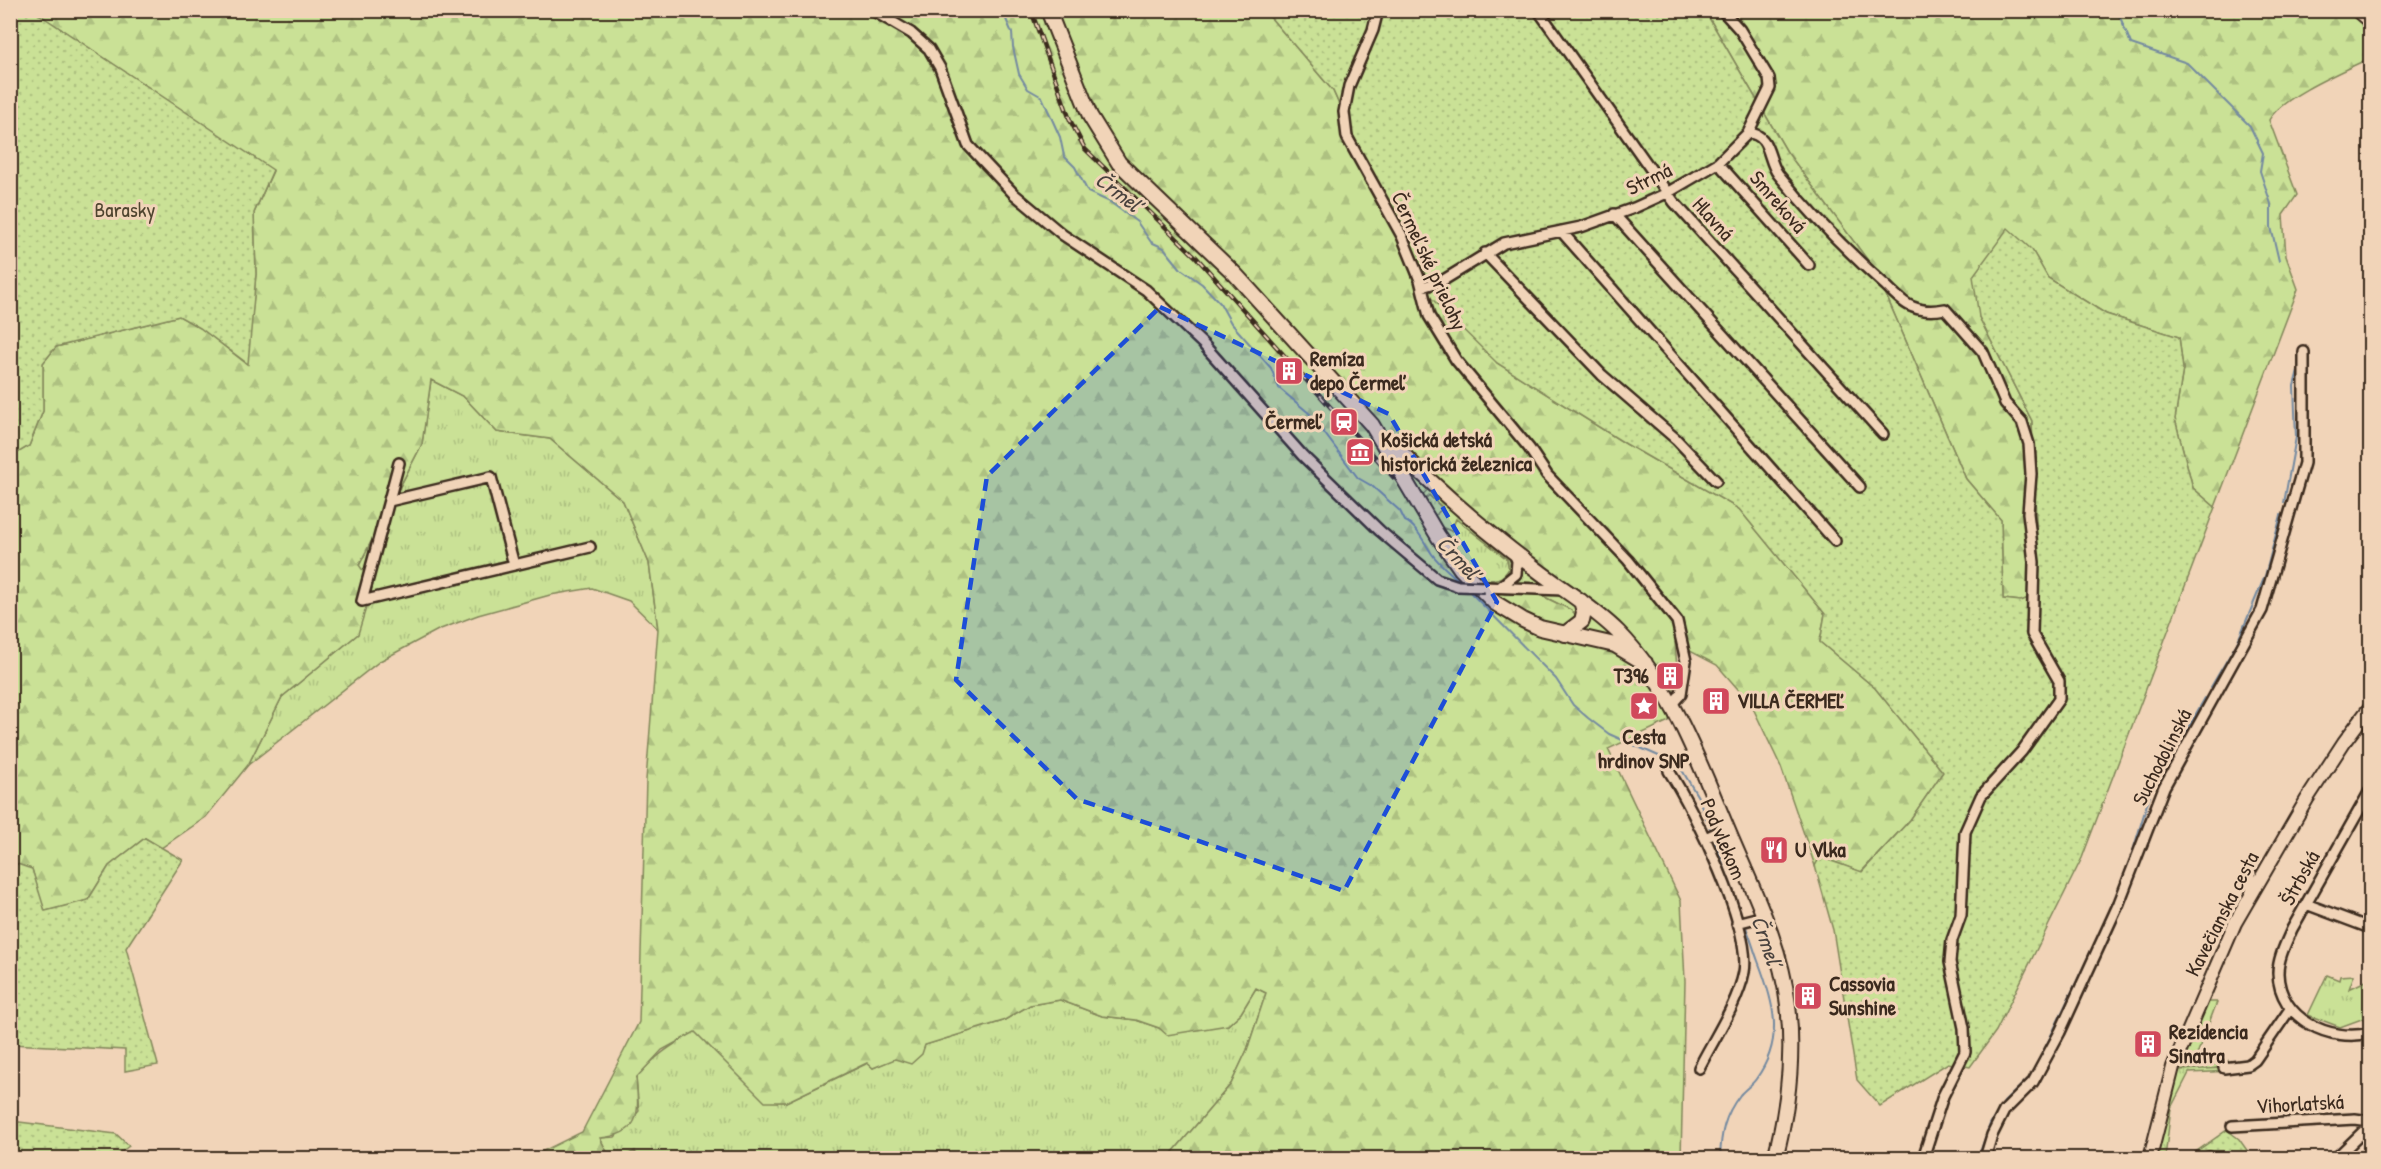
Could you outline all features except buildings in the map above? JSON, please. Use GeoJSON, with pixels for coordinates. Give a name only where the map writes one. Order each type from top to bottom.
{"type":"FeatureCollection","features":[{"type":"Feature","properties":{"kind":"main road"},"geometry":{"type":"LineString","coordinates":[[1048,10],[1094,124],[1119,163],[1235,274],[1417,472],[1514,552],[1616,630],[1645,663],[1672,704],[1714,834],[1748,921],[1780,964],[1789,1024],[1788,1093],[1775,1158]]}},
{"type":"Feature","properties":{"kind":"main road"},"geometry":{"type":"LineString","coordinates":[[1372,425],[1450,555],[1486,595],[1523,620],[1540,628],[1615,645],[1645,663]]}},
{"type":"Feature","properties":{"kind":"main road"},"geometry":{"type":"LineString","coordinates":[[1402,472],[1408,468],[1417,472]]}},
{"type":"Feature","properties":{"kind":"main road"},"geometry":{"type":"LineString","coordinates":[[1565,634],[1582,621],[1584,612],[1581,601]]}},
{"type":"Feature","properties":{"kind":"street"},"geometry":{"type":"LineString","coordinates":[[872,10],[911,33],[929,49],[940,68],[968,145],[1014,194],[1063,235],[1146,290],[1203,344],[1303,456],[1380,531],[1437,579],[1458,586],[1565,590]]}},
{"type":"Feature","properties":{"kind":"street","name":"Čermeľské prielohy"},"geometry":{"type":"LineString","coordinates":[[1378,10],[1373,30],[1349,86],[1344,126],[1352,147],[1402,236],[1422,287],[1430,316],[1456,360],[1529,448],[1547,475],[1628,560],[1677,621],[1686,661],[1681,694],[1672,704]]}},
{"type":"Feature","properties":{"kind":"street","name":"Hlavná"},"geometry":{"type":"LineString","coordinates":[[1538,10],[1667,193],[1883,434]]}},
{"type":"Feature","properties":{"kind":"street","name":"Strmá"},"geometry":{"type":"LineString","coordinates":[[1422,287],[1442,281],[1504,243],[1581,227],[1667,193],[1718,163],[1748,133],[1770,88],[1769,78],[1740,30],[1722,10]]}},
{"type":"Feature","properties":{"kind":"street"},"geometry":{"type":"LineString","coordinates":[[2356,10],[2370,22]]}},
{"type":"Feature","properties":{"kind":"street"},"geometry":{"type":"LineString","coordinates":[[1748,133],[1757,134],[1765,141],[1774,168],[1808,212],[1853,256],[1911,307],[1937,311],[1945,309],[1955,317],[1983,352],[2005,403],[2022,422],[2031,452],[2028,513],[2034,562],[2032,634],[2035,643],[2053,669],[2060,691],[2055,706],[2022,751],[1981,796],[1965,832],[1962,844],[1961,915],[1952,940],[1950,962],[1964,1028],[1965,1052],[1942,1096],[1923,1158]]}},
{"type":"Feature","properties":{"kind":"street","name":"Smreková"},"geometry":{"type":"LineString","coordinates":[[1718,163],[1809,265]]}},
{"type":"Feature","properties":{"kind":"street"},"geometry":{"type":"LineString","coordinates":[[1614,214],[1860,487]]}},
{"type":"Feature","properties":{"kind":"street"},"geometry":{"type":"LineString","coordinates":[[1561,231],[1835,541]]}},
{"type":"Feature","properties":{"kind":"street"},"geometry":{"type":"LineString","coordinates":[[1485,254],[1602,375],[1676,439],[1716,481]]}},
{"type":"Feature","properties":{"kind":"street","name":"Suchodolinská"},"geometry":{"type":"LineString","coordinates":[[1985,1158],[1992,1135],[2004,1111],[2033,1082],[2060,1032],[2116,909],[2164,787],[2262,610],[2304,463],[2304,352]]}},
{"type":"Feature","properties":{"kind":"street"},"geometry":{"type":"LineString","coordinates":[[399,463],[362,601],[590,547]]}},
{"type":"Feature","properties":{"kind":"street"},"geometry":{"type":"LineString","coordinates":[[389,501],[491,477],[514,565]]}},
{"type":"Feature","properties":{"kind":"street"},"geometry":{"type":"LineString","coordinates":[[1500,587],[1513,578],[1517,571],[1514,552]]}},
{"type":"Feature","properties":{"kind":"street","name":"Kavečianska cesta"},"geometry":{"type":"LineString","coordinates":[[2150,1158],[2176,1059],[2218,959],[2251,894],[2343,742],[2370,707]]}},
{"type":"Feature","properties":{"kind":"street","name":"Pod vlekom"},"geometry":{"type":"LineString","coordinates":[[1669,771],[1695,813],[1714,834],[1748,921],[1744,975],[1699,1068]]}},
{"type":"Feature","properties":{"kind":"street","name":"Štrbská"},"geometry":{"type":"LineString","coordinates":[[2290,1009],[2281,988],[2278,966],[2283,950],[2306,904],[2370,791]]}},
{"type":"Feature","properties":{"kind":"street"},"geometry":{"type":"LineString","coordinates":[[2251,894],[2252,873]]}},
{"type":"Feature","properties":{"kind":"street"},"geometry":{"type":"LineString","coordinates":[[2306,904],[2370,928]]}},
{"type":"Feature","properties":{"kind":"street"},"geometry":{"type":"LineString","coordinates":[[2224,1068],[2248,1065],[2255,1060],[2290,1009],[2302,1020],[2325,1031],[2348,1035],[2370,1034]]}},
{"type":"Feature","properties":{"kind":"street","name":"Vihorlatská"},"geometry":{"type":"LineString","coordinates":[[2232,1126],[2355,1119],[2370,1123],[2336,1158]]}},
{"type":"Feature","properties":{"kind":"highlighted area"},"geometry":{"type":"Polygon","coordinates":[[[1160,307],[1389,414],[1497,602],[1344,891],[1077,799],[956,680],[987,476],[1160,307]]]}},
{"type":"Feature","properties":{"kind":"green space","name":"Barasky"},"geometry":{"type":"Polygon","coordinates":[[[11,10],[34,11],[273,170],[254,213],[256,274],[248,364],[200,328],[179,316],[56,347],[43,363],[43,411],[29,446],[11,457],[11,10]]]}},
{"type":"Feature","properties":{"kind":"green space"},"geometry":{"type":"Polygon","coordinates":[[[2356,10],[2370,22],[2370,58],[2300,93],[2286,102],[2269,120],[2297,195],[2283,215],[2286,256],[2298,289],[2215,507],[2193,488],[2175,419],[2183,369],[2179,337],[2106,314],[2048,278],[2032,250],[1979,317],[2032,421],[2039,594],[2021,601],[2003,599],[2001,520],[1966,479],[1875,270],[1787,152],[1705,11],[2356,10]]]}},
{"type":"Feature","properties":{"kind":"green space"},"geometry":{"type":"Polygon","coordinates":[[[34,11],[1265,11],[1333,91],[1359,150],[1497,363],[1626,444],[1739,509],[1825,614],[1820,642],[1875,688],[1943,772],[1910,820],[1861,872],[1820,857],[1815,866],[1781,767],[1751,704],[1717,665],[1675,643],[1677,668],[1669,721],[1608,749],[1681,901],[1685,981],[1681,1158],[1168,1158],[1231,1084],[1247,1050],[1266,993],[1256,988],[1241,1013],[1228,1025],[1167,1035],[1159,1028],[1136,1020],[1102,1016],[1060,1000],[1030,1005],[1003,1021],[925,1045],[922,1054],[911,1064],[895,1059],[873,1068],[867,1063],[786,1102],[765,1102],[695,1032],[662,1050],[636,1078],[638,1102],[635,1120],[624,1132],[600,1138],[610,1158],[534,1158],[539,1153],[582,1132],[639,1022],[646,780],[658,629],[649,563],[623,501],[550,439],[497,432],[464,397],[431,380],[422,444],[359,565],[373,585],[358,634],[282,697],[248,765],[206,817],[161,848],[145,838],[109,866],[88,900],[44,912],[32,869],[11,862],[10,457],[29,446],[43,411],[43,363],[56,347],[179,316],[201,328],[247,364],[256,274],[254,213],[273,171],[34,11]],[[1408,474],[1421,497],[1428,489],[1408,474]],[[1429,495],[1423,501],[1432,518],[1443,508],[1429,495]],[[1456,519],[1451,531],[1444,528],[1442,535],[1478,580],[1499,578],[1509,570],[1507,559],[1456,519]],[[1521,565],[1515,582],[1545,583],[1521,565]],[[1536,593],[1571,610],[1575,614],[1575,624],[1578,607],[1561,594],[1536,593]],[[1588,612],[1579,631],[1621,643],[1588,612]]]}},
{"type":"Feature","properties":{"kind":"green space"},"geometry":{"type":"Polygon","coordinates":[[[1265,11],[1705,11],[1787,152],[1875,270],[1966,479],[2001,520],[2003,599],[2021,601],[2039,594],[2032,421],[1979,317],[1973,276],[2008,228],[2032,250],[2048,278],[2106,314],[2179,337],[2183,369],[2175,419],[2193,488],[2215,507],[2082,858],[1996,1031],[1970,1067],[1948,1063],[1880,1106],[1857,1080],[1833,930],[1815,866],[1820,857],[1862,872],[1910,820],[1943,772],[1875,688],[1820,642],[1825,614],[1739,509],[1626,444],[1497,363],[1422,289],[1333,91],[1265,11]]]}},
{"type":"Feature","properties":{"kind":"green space"},"geometry":{"type":"Polygon","coordinates":[[[431,380],[464,397],[497,432],[550,439],[623,501],[649,563],[658,629],[629,601],[592,588],[550,595],[478,615],[438,630],[380,661],[248,765],[282,697],[358,634],[359,566],[422,444],[431,380]]]}},
{"type":"Feature","properties":{"kind":"green space"},"geometry":{"type":"Polygon","coordinates":[[[1408,474],[1429,489],[1421,497],[1408,474]]]}},
{"type":"Feature","properties":{"kind":"green space"},"geometry":{"type":"Polygon","coordinates":[[[1429,495],[1443,509],[1432,519],[1423,501],[1429,495]]]}},
{"type":"Feature","properties":{"kind":"green space"},"geometry":{"type":"Polygon","coordinates":[[[1455,518],[1507,559],[1509,568],[1503,576],[1496,579],[1478,580],[1442,535],[1444,527],[1451,531],[1455,518]]]}},
{"type":"Feature","properties":{"kind":"green space"},"geometry":{"type":"Polygon","coordinates":[[[1521,564],[1547,583],[1514,582],[1521,564]]]}},
{"type":"Feature","properties":{"kind":"green space"},"geometry":{"type":"Polygon","coordinates":[[[1535,592],[1567,598],[1577,607],[1580,614],[1574,620],[1571,610],[1535,592]]]}},
{"type":"Feature","properties":{"kind":"green space"},"geometry":{"type":"Polygon","coordinates":[[[1588,612],[1623,644],[1579,632],[1588,612]]]}},
{"type":"Feature","properties":{"kind":"green space"},"geometry":{"type":"Polygon","coordinates":[[[145,838],[183,860],[126,948],[158,1065],[125,1071],[125,1050],[11,1044],[11,862],[32,869],[45,911],[88,900],[109,866],[145,838]]]}},
{"type":"Feature","properties":{"kind":"green space"},"geometry":{"type":"Polygon","coordinates":[[[2224,963],[2209,1002],[2217,1002],[2193,1065],[2225,1064],[2208,1069],[2181,1068],[2189,1049],[2187,1048],[2224,963]]]}},
{"type":"Feature","properties":{"kind":"green space"},"geometry":{"type":"Polygon","coordinates":[[[2327,975],[2339,980],[2340,976],[2354,975],[2349,989],[2370,979],[2370,1016],[2340,1027],[2308,1015],[2327,975]]]}},
{"type":"Feature","properties":{"kind":"green space"},"geometry":{"type":"Polygon","coordinates":[[[1256,988],[1266,993],[1247,1050],[1231,1084],[1168,1158],[638,1158],[635,1151],[627,1155],[627,1158],[610,1158],[600,1138],[615,1137],[639,1111],[636,1078],[642,1071],[663,1052],[695,1031],[765,1101],[786,1102],[868,1063],[873,1068],[925,1045],[1003,1021],[1030,1005],[1060,1000],[1102,1016],[1136,1020],[1159,1028],[1228,1025],[1241,1013],[1256,988]]]}},
{"type":"Feature","properties":{"kind":"green space"},"geometry":{"type":"Polygon","coordinates":[[[2286,1017],[2253,1070],[2189,1073],[2171,1108],[2165,1158],[2156,1158],[2179,1070],[2249,1067],[2286,1017]]]}},
{"type":"Feature","properties":{"kind":"green space"},"geometry":{"type":"Polygon","coordinates":[[[11,1121],[116,1134],[129,1146],[113,1158],[11,1158],[11,1121]]]}},
{"type":"Feature","properties":{"kind":"green space"},"geometry":{"type":"Polygon","coordinates":[[[2227,1130],[2239,1139],[2249,1153],[2234,1159],[2209,1153],[2201,1158],[2187,1158],[2227,1130]]]}},
{"type":"Feature","properties":{"kind":"waterway","name":"Črmeľ"},"geometry":{"type":"LineString","coordinates":[[1002,10],[1012,33],[1019,74],[1028,89],[1042,97],[1060,137],[1064,156],[1075,167],[1088,192],[1110,202],[1137,222],[1151,242],[1164,248],[1181,269],[1202,284],[1220,303],[1231,323],[1271,368],[1279,388],[1310,414],[1358,478],[1372,486],[1400,511],[1405,521],[1417,531],[1435,558],[1460,582]]}},
{"type":"Feature","properties":{"kind":"waterway"},"geometry":{"type":"LineString","coordinates":[[2112,10],[2120,17],[2131,44],[2187,63],[2250,126],[2263,153],[2260,171],[2271,204],[2271,227],[2279,261]]}},
{"type":"Feature","properties":{"kind":"waterway"},"geometry":{"type":"LineString","coordinates":[[2284,503],[2296,437],[2294,386],[2299,366]]}},
{"type":"Feature","properties":{"kind":"waterway"},"geometry":{"type":"LineString","coordinates":[[2211,687],[2237,643],[2265,576],[2281,515]]}},
{"type":"Feature","properties":{"kind":"waterway","name":"Črmeľ"},"geometry":{"type":"LineString","coordinates":[[1468,590],[1556,679],[1573,705],[1588,718],[1609,734],[1679,765],[1698,797],[1712,833]]}},
{"type":"Feature","properties":{"kind":"waterway"},"geometry":{"type":"LineString","coordinates":[[2129,864],[2150,794],[2205,698]]}},
{"type":"Feature","properties":{"kind":"waterway","name":"Črmeľ"},"geometry":{"type":"LineString","coordinates":[[1714,838],[1742,917]]}},
{"type":"Feature","properties":{"kind":"waterway"},"geometry":{"type":"LineString","coordinates":[[2111,908],[2120,889]]}},
{"type":"Feature","properties":{"kind":"waterway"},"geometry":{"type":"LineString","coordinates":[[2039,1061],[2107,917]]}},
{"type":"Feature","properties":{"kind":"waterway","name":"Črmeľ"},"geometry":{"type":"LineString","coordinates":[[1720,1158],[1721,1141],[1727,1118],[1740,1095],[1754,1081],[1765,1064],[1774,1035],[1769,992],[1744,923]]}},
{"type":"Feature","properties":{"kind":"waterway"},"geometry":{"type":"LineString","coordinates":[[1978,1158],[1990,1124],[2004,1102],[2031,1076]]}},
{"type":"Feature","properties":{"kind":"railway"},"geometry":{"type":"LineString","coordinates":[[1031,10],[1070,120],[1085,149],[1196,257],[1394,478]]}},
{"type":"Feature","properties":{"kind":"place","name":"Remíza depo Čermeľ"},"geometry":{"type":"Point","coordinates":[1289,371]}},
{"type":"Feature","properties":{"kind":"place","name":"Čermeľ"},"geometry":{"type":"Point","coordinates":[1344,422]}},
{"type":"Feature","properties":{"kind":"place","name":"Košická detská historická železnica"},"geometry":{"type":"Point","coordinates":[1360,452]}},
{"type":"Feature","properties":{"kind":"place","name":"T396"},"geometry":{"type":"Point","coordinates":[1670,676]}},
{"type":"Feature","properties":{"kind":"place","name":"VILLA ČERMEĽ"},"geometry":{"type":"Point","coordinates":[1716,701]}},
{"type":"Feature","properties":{"kind":"place","name":"Cesta hrdinov SNP"},"geometry":{"type":"Point","coordinates":[1644,706]}},
{"type":"Feature","properties":{"kind":"place","name":"U Vlka"},"geometry":{"type":"Point","coordinates":[1774,850]}},
{"type":"Feature","properties":{"kind":"place","name":"Cassovia Sunshine"},"geometry":{"type":"Point","coordinates":[1808,996]}},
{"type":"Feature","properties":{"kind":"place","name":"Rezidencia Sinatra"},"geometry":{"type":"Point","coordinates":[2148,1044]}}]}
